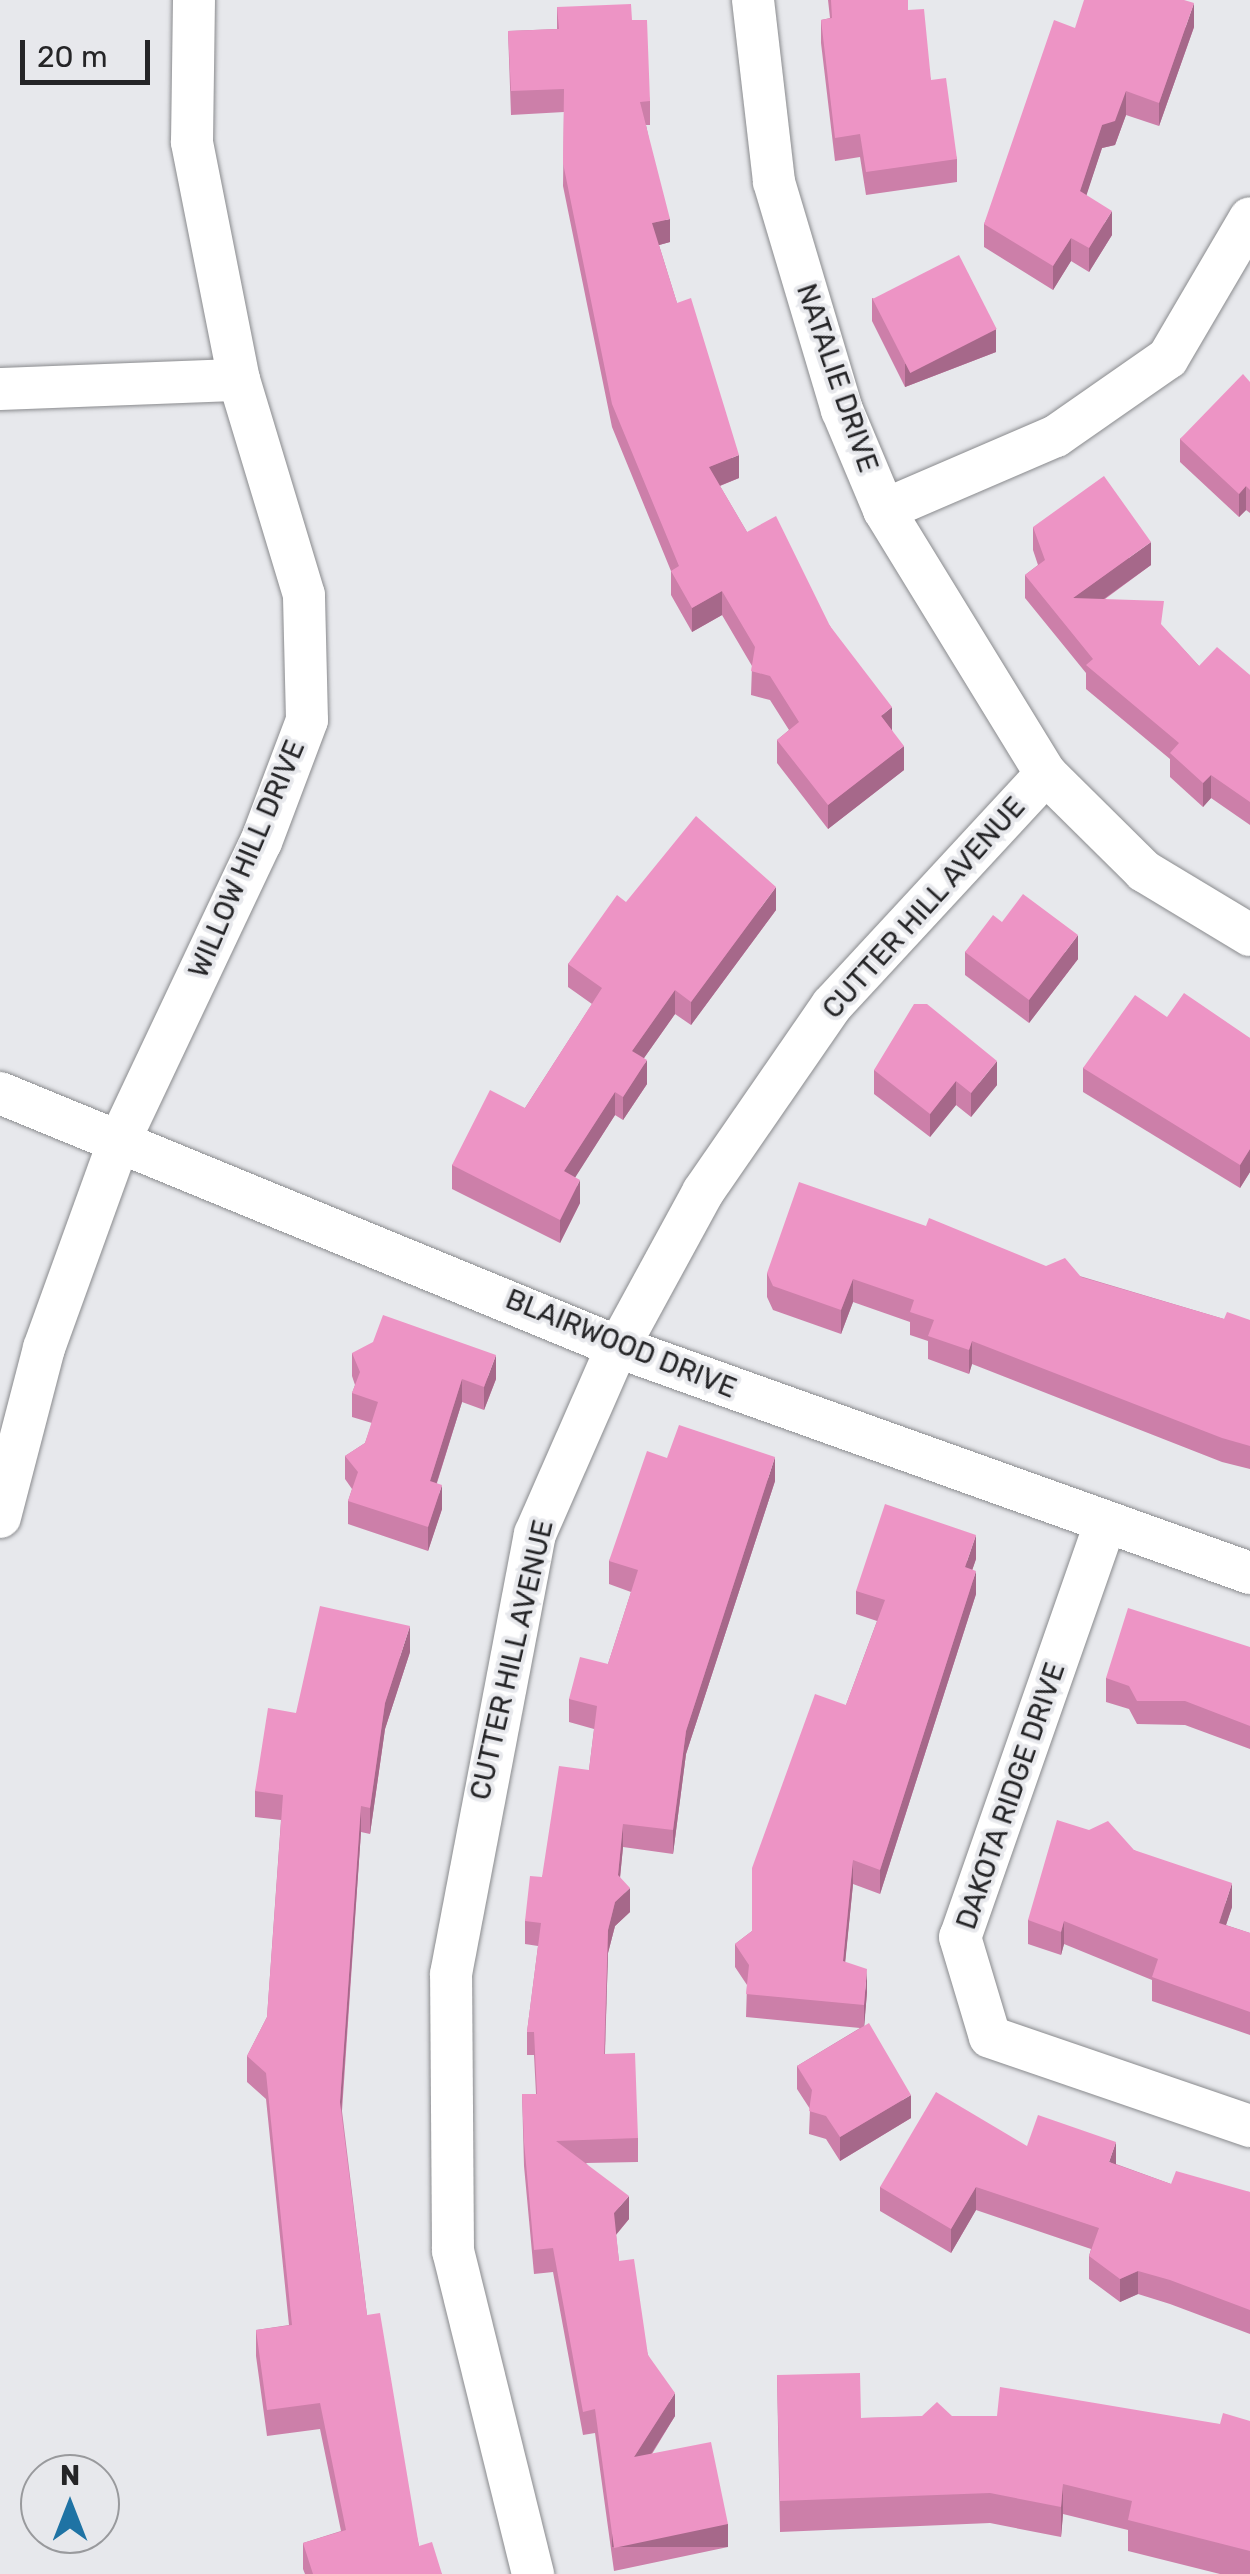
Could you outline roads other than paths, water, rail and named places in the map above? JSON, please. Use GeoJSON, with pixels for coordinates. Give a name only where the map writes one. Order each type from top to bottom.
{"type":"FeatureCollection","features":[{"type":"Feature","properties":{"kind":"street","name":"WILLOW HILL DRIVE"},"geometry":{"type":"LineString","coordinates":[[0,1518],[44,1348],[118,1146],[261,842],[306,720],[304,594],[240,380],[192,142],[194,0]]}},
{"type":"Feature","properties":{"kind":"street","name":"NATALIE DRIVE"},"geometry":{"type":"LineString","coordinates":[[753,0],[774,182],[842,410],[884,510],[1046,774],[1144,871],[1250,934]]}},
{"type":"Feature","properties":{"kind":"street"},"geometry":{"type":"LineString","coordinates":[[884,510],[1056,436],[1168,358],[1250,218]]}},
{"type":"Feature","properties":{"kind":"street"},"geometry":{"type":"LineString","coordinates":[[0,389],[240,380]]}},
{"type":"Feature","properties":{"kind":"street","name":"CUTTER HILL AVENUE"},"geometry":{"type":"LineString","coordinates":[[533,2574],[453,2251],[451,1974],[535,1534],[618,1347],[703,1192],[832,1005],[1046,774]]}},
{"type":"Feature","properties":{"kind":"street","name":"BLAIRWOOD DRIVE"},"geometry":{"type":"LineString","coordinates":[[0,1093],[118,1146],[618,1347],[1250,1573]]}},
{"type":"Feature","properties":{"kind":"street","name":"DAKOTA RIDGE DRIVE"},"geometry":{"type":"LineString","coordinates":[[1105,1524],[960,1936],[990,2037],[1250,2126]]}}]}
